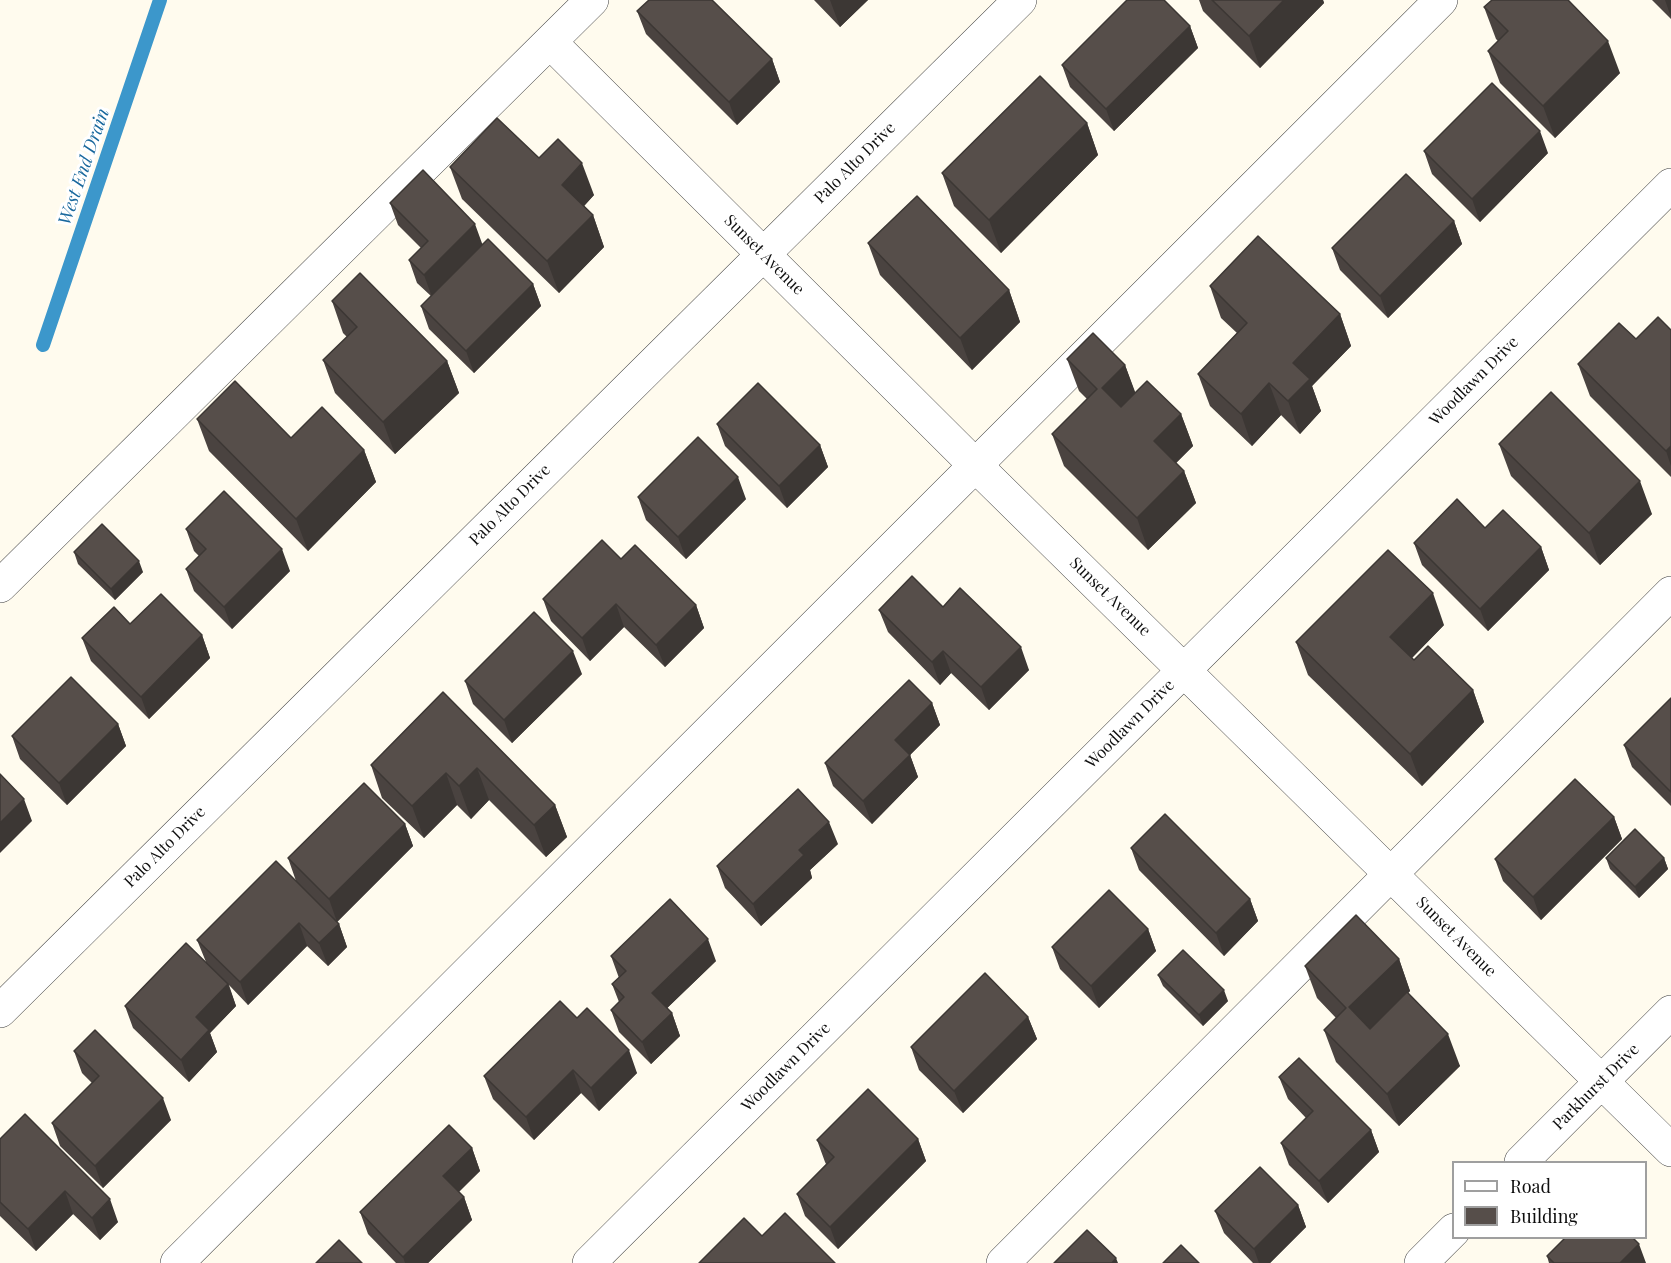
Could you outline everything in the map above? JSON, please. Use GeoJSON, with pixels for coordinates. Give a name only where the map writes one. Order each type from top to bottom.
{"type":"FeatureCollection","features":[{"type":"Feature","properties":{"kind":"street"},"geometry":{"type":"LineString","coordinates":[[0,586],[592,0]]}},
{"type":"Feature","properties":{"kind":"street","name":"Palo Alto Drive"},"geometry":{"type":"LineString","coordinates":[[0,1011],[1020,0]]}},
{"type":"Feature","properties":{"kind":"street"},"geometry":{"type":"LineString","coordinates":[[177,1263],[1441,0]]}},
{"type":"Feature","properties":{"kind":"street","name":"Sunset Avenue"},"geometry":{"type":"LineString","coordinates":[[550,42],[975,465],[1671,1150]]}},
{"type":"Feature","properties":{"kind":"street","name":"Woodlawn Drive"},"geometry":{"type":"LineString","coordinates":[[589,1263],[1671,184]]}},
{"type":"Feature","properties":{"kind":"street"},"geometry":{"type":"LineString","coordinates":[[1003,1263],[1671,593]]}},
{"type":"Feature","properties":{"kind":"street","name":"Parkhurst Drive"},"geometry":{"type":"LineString","coordinates":[[1522,1161],[1671,1012]]}},
{"type":"Feature","properties":{"kind":"street"},"geometry":{"type":"LineString","coordinates":[[1421,1263],[1452,1232]]}},
{"type":"Feature","properties":{"kind":"building"},"geometry":{"type":"Polygon","coordinates":[[[649,0],[712,0],[772,59],[729,102],[637,11],[649,0]]]}},
{"type":"Feature","properties":{"kind":"building"},"geometry":{"type":"Polygon","coordinates":[[[1127,0],[1164,0],[1190,26],[1106,109],[1062,65],[1127,0]]]}},
{"type":"Feature","properties":{"kind":"building"},"geometry":{"type":"Polygon","coordinates":[[[1212,0],[1284,0],[1249,36],[1212,0]]]}},
{"type":"Feature","properties":{"kind":"building"},"geometry":{"type":"Polygon","coordinates":[[[1492,0],[1568,0],[1608,41],[1543,106],[1488,51],[1508,31],[1484,7],[1492,0]]]}},
{"type":"Feature","properties":{"kind":"building"},"geometry":{"type":"Polygon","coordinates":[[[1040,76],[1087,123],[989,220],[942,173],[1040,76]]]}},
{"type":"Feature","properties":{"kind":"building"},"geometry":{"type":"Polygon","coordinates":[[[1492,83],[1540,131],[1472,199],[1424,151],[1492,83]]]}},
{"type":"Feature","properties":{"kind":"building"},"geometry":{"type":"Polygon","coordinates":[[[497,118],[539,158],[558,139],[582,163],[562,185],[593,215],[547,261],[450,167],[497,118]]]}},
{"type":"Feature","properties":{"kind":"building"},"geometry":{"type":"Polygon","coordinates":[[[423,170],[475,224],[424,275],[409,260],[428,241],[390,203],[423,170]]]}},
{"type":"Feature","properties":{"kind":"building"},"geometry":{"type":"Polygon","coordinates":[[[1406,174],[1454,221],[1380,296],[1332,248],[1406,174]]]}},
{"type":"Feature","properties":{"kind":"building"},"geometry":{"type":"Polygon","coordinates":[[[917,196],[1009,290],[960,338],[868,243],[917,196]]]}},
{"type":"Feature","properties":{"kind":"building"},"geometry":{"type":"Polygon","coordinates":[[[1258,236],[1340,314],[1293,363],[1310,379],[1288,401],[1269,383],[1241,414],[1198,374],[1247,323],[1210,286],[1258,236]]]}},
{"type":"Feature","properties":{"kind":"building"},"geometry":{"type":"Polygon","coordinates":[[[488,239],[533,284],[466,351],[421,306],[488,239]]]}},
{"type":"Feature","properties":{"kind":"building"},"geometry":{"type":"Polygon","coordinates":[[[360,273],[447,361],[383,422],[323,360],[357,327],[332,301],[360,273]]]}},
{"type":"Feature","properties":{"kind":"building"},"geometry":{"type":"Polygon","coordinates":[[[1658,317],[1671,330],[1671,446],[1666,451],[1578,364],[1619,323],[1636,339],[1658,317]]]}},
{"type":"Feature","properties":{"kind":"building"},"geometry":{"type":"Polygon","coordinates":[[[1093,333],[1125,365],[1102,388],[1121,407],[1147,381],[1181,414],[1154,441],[1184,471],[1137,518],[1052,434],[1097,389],[1067,359],[1093,333]]]}},
{"type":"Feature","properties":{"kind":"building"},"geometry":{"type":"Polygon","coordinates":[[[235,381],[291,438],[322,407],[364,450],[296,519],[197,419],[235,381]]]}},
{"type":"Feature","properties":{"kind":"building"},"geometry":{"type":"Polygon","coordinates":[[[758,383],[820,445],[779,486],[717,424],[758,383]]]}},
{"type":"Feature","properties":{"kind":"building"},"geometry":{"type":"Polygon","coordinates":[[[1551,392],[1640,481],[1589,533],[1499,444],[1551,392]]]}},
{"type":"Feature","properties":{"kind":"building"},"geometry":{"type":"Polygon","coordinates":[[[698,437],[738,477],[678,537],[638,497],[698,437]]]}},
{"type":"Feature","properties":{"kind":"building"},"geometry":{"type":"Polygon","coordinates":[[[224,491],[282,549],[224,607],[186,569],[206,549],[186,529],[224,491]]]}},
{"type":"Feature","properties":{"kind":"building"},"geometry":{"type":"Polygon","coordinates":[[[1457,499],[1485,528],[1503,510],[1541,547],[1480,609],[1414,543],[1457,499]]]}},
{"type":"Feature","properties":{"kind":"building"},"geometry":{"type":"Polygon","coordinates":[[[102,524],[139,561],[111,589],[74,552],[102,524]]]}},
{"type":"Feature","properties":{"kind":"building"},"geometry":{"type":"Polygon","coordinates":[[[602,540],[621,559],[635,545],[696,605],[656,645],[616,604],[582,638],[543,599],[602,540]]]}},
{"type":"Feature","properties":{"kind":"building"},"geometry":{"type":"Polygon","coordinates":[[[1388,550],[1433,593],[1390,637],[1414,660],[1428,646],[1473,690],[1410,754],[1296,642],[1388,550]]]}},
{"type":"Feature","properties":{"kind":"building"},"geometry":{"type":"Polygon","coordinates":[[[912,576],[943,607],[960,588],[1021,647],[981,687],[943,651],[932,662],[879,610],[912,576]]]}},
{"type":"Feature","properties":{"kind":"building"},"geometry":{"type":"Polygon","coordinates":[[[161,594],[202,635],[141,697],[82,638],[114,607],[130,624],[161,594]]]}},
{"type":"Feature","properties":{"kind":"building"},"geometry":{"type":"Polygon","coordinates":[[[534,612],[573,651],[504,720],[465,681],[534,612]]]}},
{"type":"Feature","properties":{"kind":"building"},"geometry":{"type":"Polygon","coordinates":[[[71,677],[118,724],[59,783],[12,736],[71,677]]]}},
{"type":"Feature","properties":{"kind":"building"},"geometry":{"type":"Polygon","coordinates":[[[909,680],[932,703],[895,740],[910,755],[863,801],[825,763],[909,680]]]}},
{"type":"Feature","properties":{"kind":"building"},"geometry":{"type":"Polygon","coordinates":[[[443,692],[555,805],[534,825],[477,768],[459,786],[446,773],[412,806],[371,765],[443,692]]]}},
{"type":"Feature","properties":{"kind":"building"},"geometry":{"type":"Polygon","coordinates":[[[1671,698],[1671,792],[1624,745],[1671,698]]]}},
{"type":"Feature","properties":{"kind":"building"},"geometry":{"type":"Polygon","coordinates":[[[0,774],[24,799],[0,823],[0,774]]]}},
{"type":"Feature","properties":{"kind":"building"},"geometry":{"type":"Polygon","coordinates":[[[1575,779],[1614,817],[1533,897],[1495,859],[1575,779]]]}},
{"type":"Feature","properties":{"kind":"building"},"geometry":{"type":"Polygon","coordinates":[[[364,783],[405,824],[329,899],[288,858],[364,783]]]}},
{"type":"Feature","properties":{"kind":"building"},"geometry":{"type":"Polygon","coordinates":[[[798,789],[829,822],[799,850],[804,855],[753,904],[717,866],[798,789]]]}},
{"type":"Feature","properties":{"kind":"building"},"geometry":{"type":"Polygon","coordinates":[[[1165,814],[1250,899],[1216,933],[1131,848],[1165,814]]]}},
{"type":"Feature","properties":{"kind":"building"},"geometry":{"type":"Polygon","coordinates":[[[1635,829],[1664,858],[1635,887],[1606,858],[1635,829]]]}},
{"type":"Feature","properties":{"kind":"building"},"geometry":{"type":"Polygon","coordinates":[[[276,861],[339,924],[319,943],[299,923],[240,982],[197,940],[276,861]]]}},
{"type":"Feature","properties":{"kind":"building"},"geometry":{"type":"Polygon","coordinates":[[[1109,890],[1148,929],[1091,986],[1052,947],[1109,890]]]}},
{"type":"Feature","properties":{"kind":"building"},"geometry":{"type":"Polygon","coordinates":[[[670,899],[708,939],[652,993],[672,1013],[642,1042],[611,1010],[624,997],[612,984],[626,971],[611,956],[670,899]]]}},
{"type":"Feature","properties":{"kind":"building"},"geometry":{"type":"Polygon","coordinates":[[[1356,915],[1399,959],[1349,1007],[1370,1029],[1407,992],[1448,1034],[1387,1094],[1324,1030],[1346,1008],[1305,966],[1356,915]]]}},
{"type":"Feature","properties":{"kind":"building"},"geometry":{"type":"Polygon","coordinates":[[[186,943],[228,984],[196,1017],[209,1030],[181,1060],[125,1006],[186,943]]]}},
{"type":"Feature","properties":{"kind":"building"},"geometry":{"type":"Polygon","coordinates":[[[1183,950],[1224,990],[1199,1015],[1158,975],[1183,950]]]}},
{"type":"Feature","properties":{"kind":"building"},"geometry":{"type":"Polygon","coordinates":[[[985,973],[1028,1017],[954,1091],[911,1047],[985,973]]]}},
{"type":"Feature","properties":{"kind":"building"},"geometry":{"type":"Polygon","coordinates":[[[560,1001],[577,1018],[587,1008],[629,1050],[591,1088],[573,1070],[526,1117],[484,1076],[560,1001]]]}},
{"type":"Feature","properties":{"kind":"building"},"geometry":{"type":"Polygon","coordinates":[[[95,1030],[163,1098],[95,1166],[52,1123],[99,1076],[74,1051],[95,1030]]]}},
{"type":"Feature","properties":{"kind":"building"},"geometry":{"type":"Polygon","coordinates":[[[1299,1058],[1371,1130],[1319,1181],[1281,1143],[1313,1111],[1279,1077],[1299,1058]]]}},
{"type":"Feature","properties":{"kind":"building"},"geometry":{"type":"Polygon","coordinates":[[[868,1089],[918,1139],[830,1227],[797,1194],[834,1157],[817,1140],[868,1089]]]}},
{"type":"Feature","properties":{"kind":"building"},"geometry":{"type":"Polygon","coordinates":[[[25,1114],[110,1199],[92,1218],[65,1191],[28,1229],[0,1202],[0,1139],[25,1114]]]}},
{"type":"Feature","properties":{"kind":"building"},"geometry":{"type":"Polygon","coordinates":[[[449,1125],[472,1148],[443,1176],[464,1197],[403,1257],[360,1212],[449,1125]]]}},
{"type":"Feature","properties":{"kind":"building"},"geometry":{"type":"Polygon","coordinates":[[[1260,1167],[1298,1205],[1254,1249],[1215,1211],[1260,1167]]]}},
{"type":"Feature","properties":{"kind":"building"},"geometry":{"type":"Polygon","coordinates":[[[785,1213],[835,1263],[699,1263],[744,1218],[762,1236],[785,1213]]]}},
{"type":"Feature","properties":{"kind":"building"},"geometry":{"type":"Polygon","coordinates":[[[1087,1230],[1116,1258],[1112,1263],[1054,1263],[1087,1230]]]}},
{"type":"Feature","properties":{"kind":"building"},"geometry":{"type":"Polygon","coordinates":[[[1564,1239],[1634,1239],[1639,1244],[1620,1263],[1554,1263],[1547,1256],[1564,1239]]]}},
{"type":"Feature","properties":{"kind":"building"},"geometry":{"type":"Polygon","coordinates":[[[339,1240],[362,1263],[316,1263],[339,1240]]]}},
{"type":"Feature","properties":{"kind":"building"},"geometry":{"type":"Polygon","coordinates":[[[1181,1245],[1199,1263],[1163,1263],[1181,1245]]]}},
{"type":"Feature","properties":{"kind":"waterway","name":"West End Drain"},"geometry":{"type":"LineString","coordinates":[[43,345],[160,0]]}}]}
